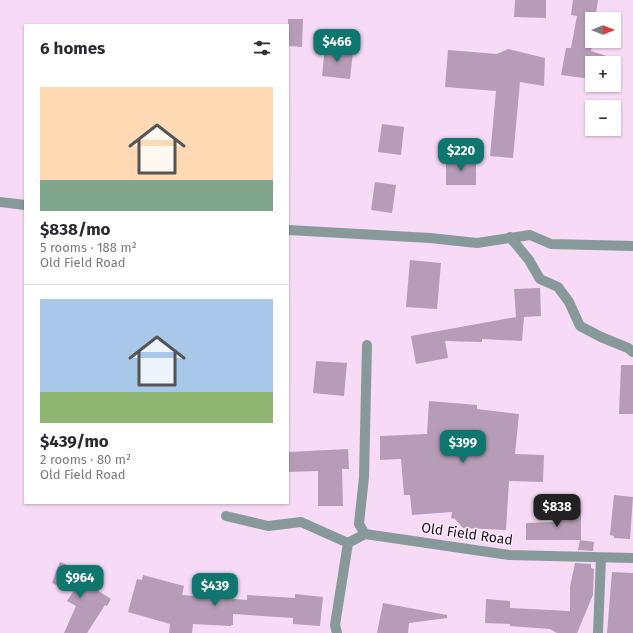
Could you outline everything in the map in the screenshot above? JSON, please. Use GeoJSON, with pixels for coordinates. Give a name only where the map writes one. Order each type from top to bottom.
{"type":"FeatureCollection","features":[{"type":"Feature","properties":{"kind":"street"},"geometry":{"type":"LineString","coordinates":[[0,202],[24,205]]}},
{"type":"Feature","properties":{"kind":"street"},"geometry":{"type":"LineString","coordinates":[[289,230],[430,238],[477,244],[510,237],[530,235],[551,244],[633,246]]}},
{"type":"Feature","properties":{"kind":"street"},"geometry":{"type":"LineString","coordinates":[[510,237],[530,260],[540,279],[558,287],[569,302],[580,326],[601,337],[628,348],[633,352]]}},
{"type":"Feature","properties":{"kind":"street"},"geometry":{"type":"LineString","coordinates":[[348,543],[365,534],[360,524],[364,477],[367,345]]}},
{"type":"Feature","properties":{"kind":"street"},"geometry":{"type":"LineString","coordinates":[[226,516],[268,526],[301,522],[348,543]]}},
{"type":"Feature","properties":{"kind":"street","name":"Old Field Road"},"geometry":{"type":"LineString","coordinates":[[365,534],[509,555],[633,558]]}},
{"type":"Feature","properties":{"kind":"street"},"geometry":{"type":"LineString","coordinates":[[337,633],[335,625],[348,543]]}},
{"type":"Feature","properties":{"kind":"street"},"geometry":{"type":"LineString","coordinates":[[598,633],[601,558]]}},
{"type":"Feature","properties":{"kind":"building"},"geometry":{"type":"Polygon","coordinates":[[[515,0],[546,0],[546,18],[514,17],[515,0]]]}},
{"type":"Feature","properties":{"kind":"building"},"geometry":{"type":"Polygon","coordinates":[[[573,0],[598,0],[596,12],[585,12],[585,48],[592,48],[591,51],[607,56],[585,56],[585,78],[561,75],[566,48],[571,48],[577,16],[571,15],[573,0]]]}},
{"type":"Feature","properties":{"kind":"building"},"geometry":{"type":"Polygon","coordinates":[[[288,19],[303,19],[302,47],[289,46],[288,19]]]}},
{"type":"Feature","properties":{"kind":"building"},"geometry":{"type":"Polygon","coordinates":[[[325,47],[353,51],[350,79],[322,76],[325,47]]]}},
{"type":"Feature","properties":{"kind":"building"},"geometry":{"type":"Polygon","coordinates":[[[508,49],[545,58],[544,86],[520,82],[513,158],[490,156],[496,91],[445,87],[448,50],[497,54],[508,49]]]}},
{"type":"Feature","properties":{"kind":"building"},"geometry":{"type":"Polygon","coordinates":[[[382,124],[404,127],[401,155],[378,152],[382,124]]]}},
{"type":"Feature","properties":{"kind":"building"},"geometry":{"type":"Polygon","coordinates":[[[446,158],[476,159],[476,185],[446,185],[446,158]]]}},
{"type":"Feature","properties":{"kind":"building"},"geometry":{"type":"Polygon","coordinates":[[[375,182],[396,185],[392,213],[371,210],[375,182]]]}},
{"type":"Feature","properties":{"kind":"building"},"geometry":{"type":"Polygon","coordinates":[[[410,260],[441,263],[437,309],[406,307],[410,260]]]}},
{"type":"Feature","properties":{"kind":"building"},"geometry":{"type":"Polygon","coordinates":[[[540,288],[541,316],[524,317],[522,341],[482,339],[482,342],[445,341],[448,358],[416,364],[411,336],[516,317],[514,289],[540,288]]]}},
{"type":"Feature","properties":{"kind":"building"},"geometry":{"type":"Polygon","coordinates":[[[316,361],[347,363],[344,396],[313,393],[316,361]]]}},
{"type":"Feature","properties":{"kind":"building"},"geometry":{"type":"Polygon","coordinates":[[[621,365],[633,365],[633,414],[619,414],[621,365]]]}},
{"type":"Feature","properties":{"kind":"building"},"geometry":{"type":"Polygon","coordinates":[[[429,401],[477,405],[477,409],[519,414],[515,454],[544,455],[543,482],[509,481],[506,530],[463,528],[455,519],[451,518],[452,512],[412,515],[410,495],[404,495],[401,459],[380,460],[380,436],[427,434],[429,401]]]}},
{"type":"Feature","properties":{"kind":"building"},"geometry":{"type":"Polygon","coordinates":[[[348,449],[349,469],[342,469],[343,506],[318,506],[318,471],[289,472],[289,452],[348,449]]]}},
{"type":"Feature","properties":{"kind":"building"},"geometry":{"type":"Polygon","coordinates":[[[614,495],[633,497],[630,539],[614,538],[614,536],[610,535],[614,495]]]}},
{"type":"Feature","properties":{"kind":"building"},"geometry":{"type":"Polygon","coordinates":[[[555,511],[581,511],[581,540],[526,540],[526,523],[555,522],[555,511]]]}},
{"type":"Feature","properties":{"kind":"building"},"geometry":{"type":"Polygon","coordinates":[[[580,540],[594,542],[593,551],[578,550],[580,540]]]}},
{"type":"Feature","properties":{"kind":"building"},"geometry":{"type":"Polygon","coordinates":[[[60,562],[81,571],[78,578],[111,599],[107,606],[105,605],[87,633],[64,633],[76,606],[67,601],[73,592],[52,583],[60,562]]]}},
{"type":"Feature","properties":{"kind":"building"},"geometry":{"type":"Polygon","coordinates":[[[575,563],[591,564],[591,568],[594,569],[593,595],[577,633],[557,633],[550,629],[510,626],[510,624],[485,623],[486,599],[510,601],[510,608],[570,611],[570,587],[575,563]]]}},
{"type":"Feature","properties":{"kind":"building"},"geometry":{"type":"Polygon","coordinates":[[[612,572],[633,573],[633,633],[607,633],[612,572]]]}},
{"type":"Feature","properties":{"kind":"building"},"geometry":{"type":"Polygon","coordinates":[[[143,575],[184,586],[182,595],[247,600],[247,595],[295,598],[295,594],[323,597],[320,626],[293,624],[293,618],[233,614],[233,625],[231,626],[193,624],[192,633],[169,633],[170,624],[128,612],[137,579],[142,580],[143,575]]]}},
{"type":"Feature","properties":{"kind":"building"},"geometry":{"type":"Polygon","coordinates":[[[383,603],[447,615],[447,618],[409,623],[408,633],[377,633],[383,603]]]}}]}
